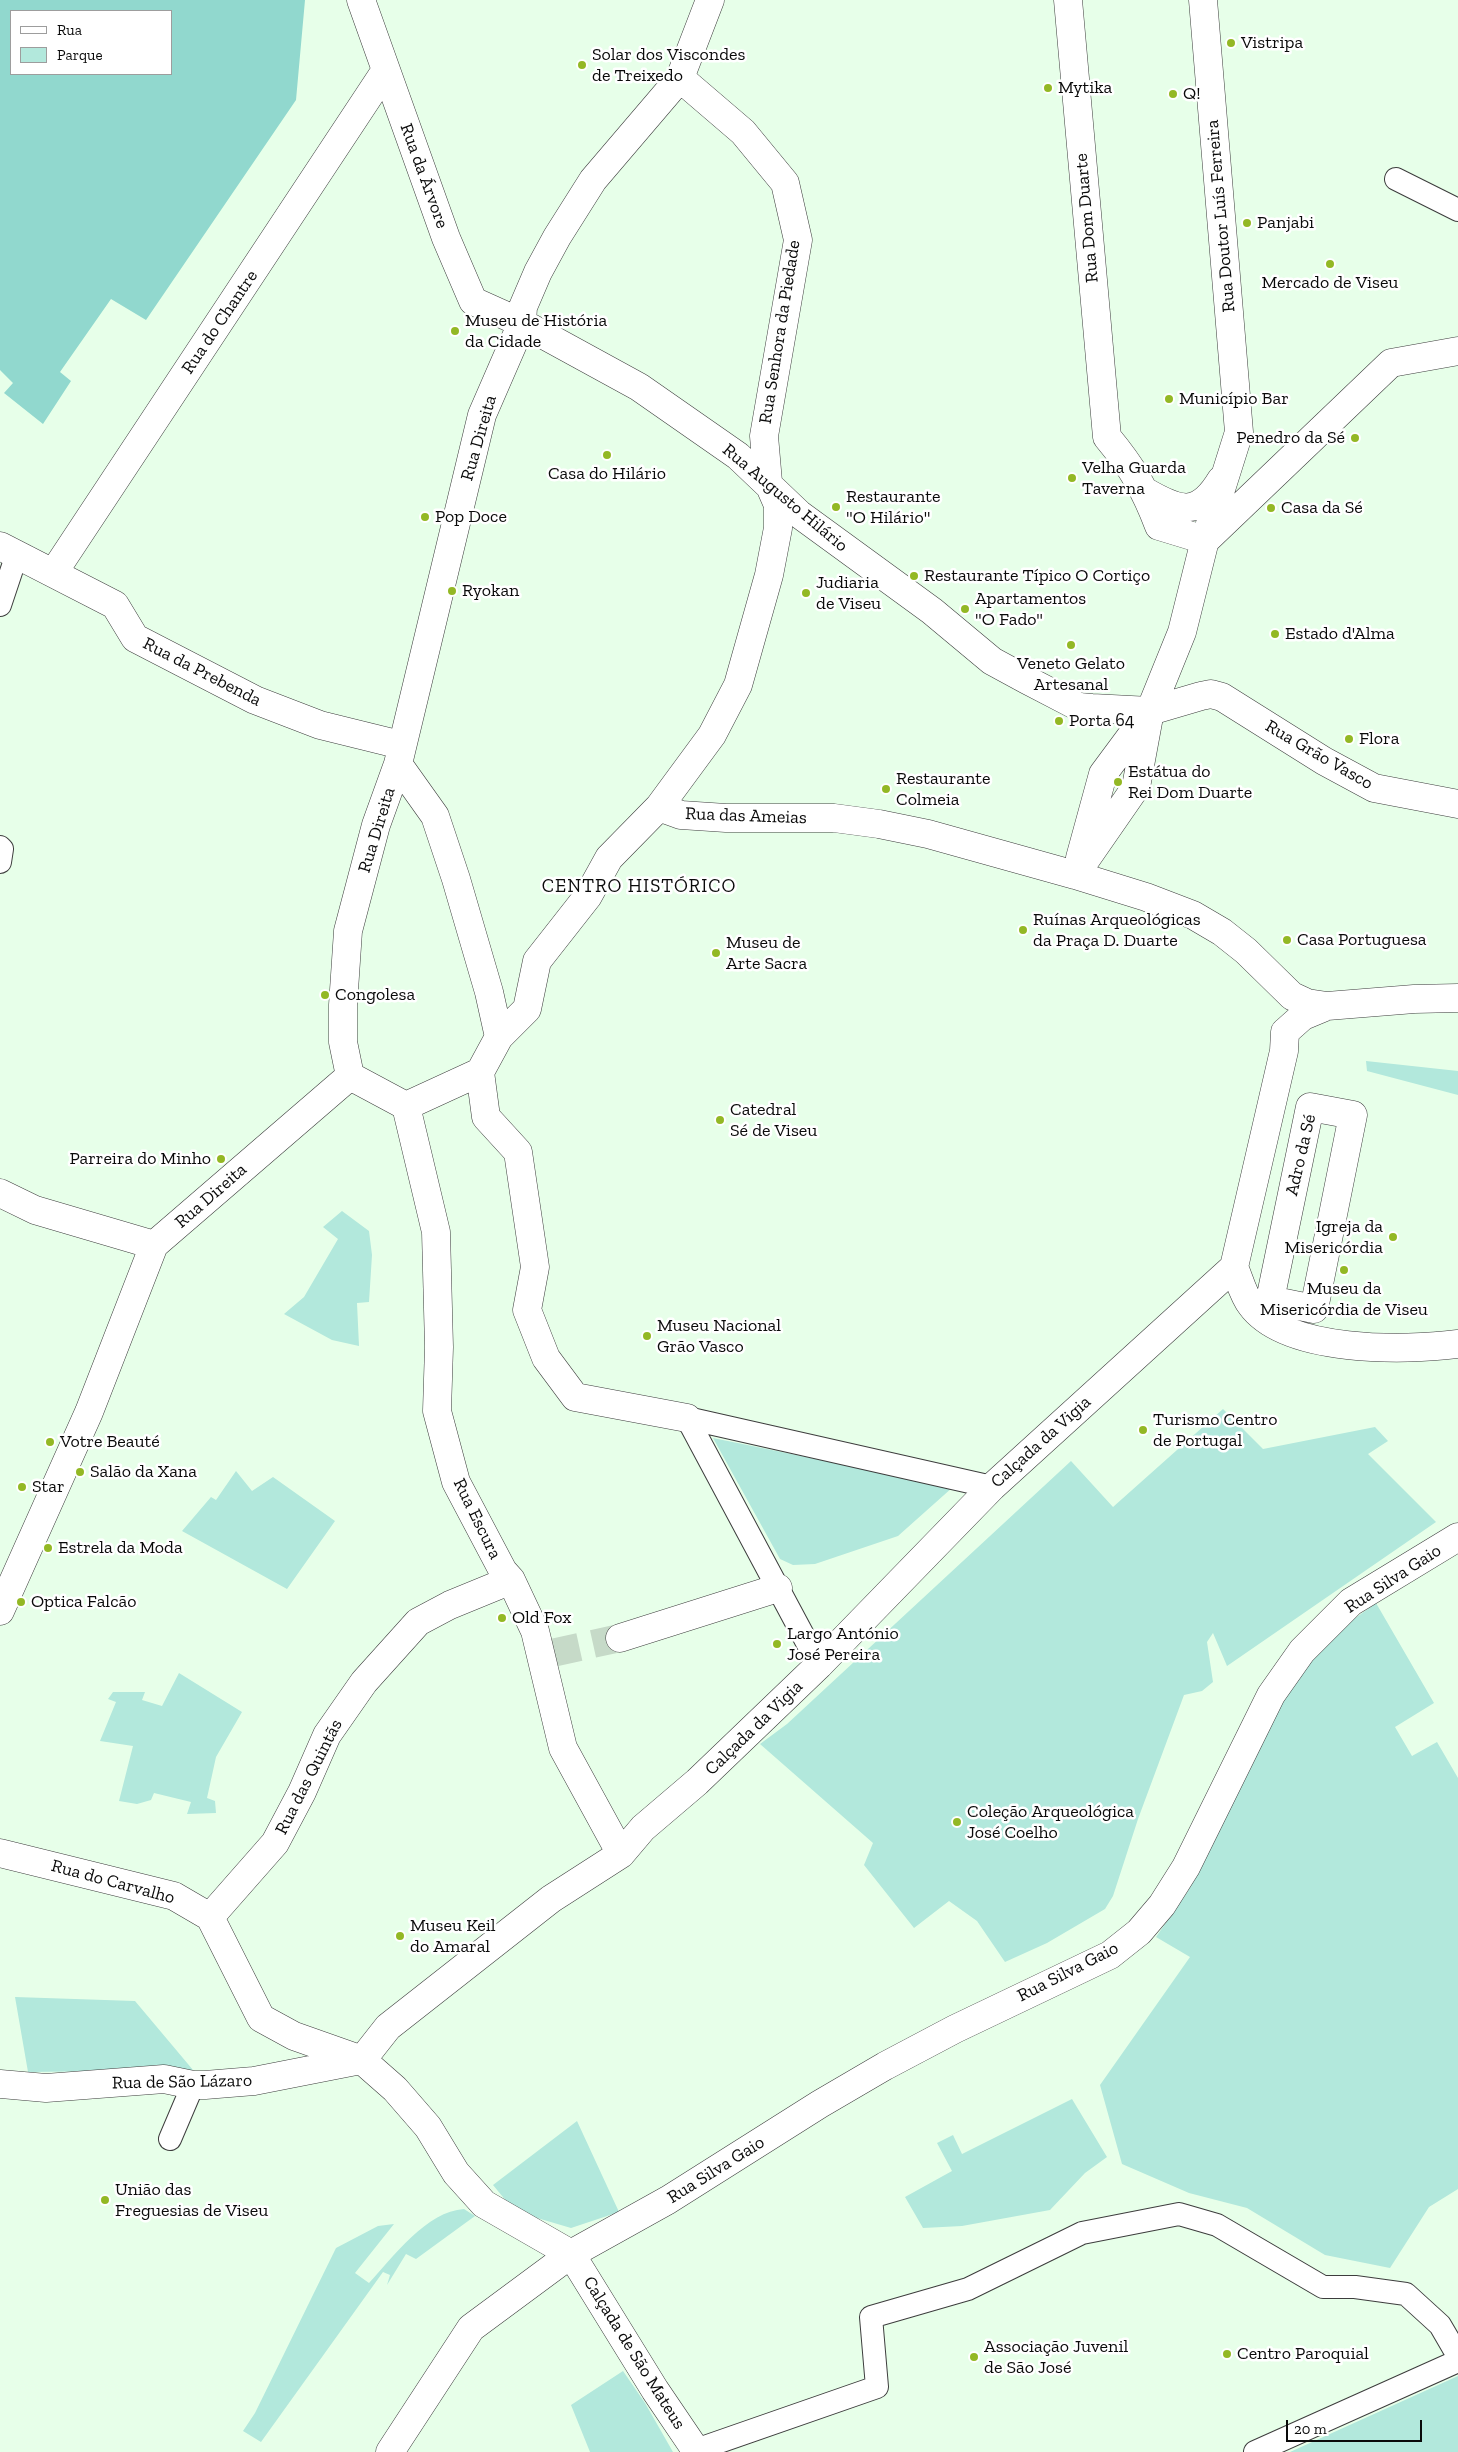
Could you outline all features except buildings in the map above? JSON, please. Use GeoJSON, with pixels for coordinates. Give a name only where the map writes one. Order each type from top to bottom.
{"type":"FeatureCollection","features":[{"type":"Feature","properties":{"kind":"street","name":"Rua da Árvore"},"geometry":{"type":"LineString","coordinates":[[361,0],[446,238],[473,301],[522,323]]}},
{"type":"Feature","properties":{"kind":"street","name":"Rua Direita"},"geometry":{"type":"LineString","coordinates":[[0,1611],[89,1412],[154,1245],[350,1076],[343,1042],[343,1005],[348,931],[376,825],[400,754],[482,415],[522,323],[523,307],[538,272],[557,237],[593,180],[680,78],[710,0]]}},
{"type":"Feature","properties":{"kind":"street","name":"Rua Dom Duarte"},"geometry":{"type":"LineString","coordinates":[[1068,0],[1107,436],[1128,462],[1146,492]]}},
{"type":"Feature","properties":{"kind":"street","name":"Rua Doutor Luís Ferreira"},"geometry":{"type":"LineString","coordinates":[[1203,0],[1239,432],[1227,470]]}},
{"type":"Feature","properties":{"kind":"street","name":"Rua do Chantre"},"geometry":{"type":"LineString","coordinates":[[54,572],[386,70]]}},
{"type":"Feature","properties":{"kind":"street","name":"Rua Senhora da Piedade"},"geometry":{"type":"LineString","coordinates":[[680,78],[743,132],[785,183],[798,240],[764,436],[768,482]]}},
{"type":"Feature","properties":{"kind":"street","name":"Rua Augusto Hilário"},"geometry":{"type":"LineString","coordinates":[[522,323],[639,387],[738,456],[768,482],[798,514],[932,611],[992,661],[1079,707],[1150,711]]}},
{"type":"Feature","properties":{"kind":"street"},"geometry":{"type":"LineString","coordinates":[[1205,540],[1390,363],[1458,351]]}},
{"type":"Feature","properties":{"kind":"street"},"geometry":{"type":"LineString","coordinates":[[1075,875],[1136,787],[1150,711],[1182,632],[1205,540],[1227,470]]}},
{"type":"Feature","properties":{"kind":"street"},"geometry":{"type":"LineString","coordinates":[[1146,492],[1170,505],[1194,507],[1202,503],[1216,488],[1227,470]]}},
{"type":"Feature","properties":{"kind":"street"},"geometry":{"type":"LineString","coordinates":[[659,807],[712,735],[738,685],[760,610],[778,528],[778,505],[768,482]]}},
{"type":"Feature","properties":{"kind":"street"},"geometry":{"type":"LineString","coordinates":[[1146,492],[1159,526],[1205,540]]}},
{"type":"Feature","properties":{"kind":"street","name":"Rua da Prebenda"},"geometry":{"type":"LineString","coordinates":[[8,550],[115,605],[135,638],[255,700],[400,754]]}},
{"type":"Feature","properties":{"kind":"street","name":"Rua Grão Vasco"},"geometry":{"type":"LineString","coordinates":[[1150,711],[1211,694],[1222,697],[1324,761],[1374,788],[1458,804]]}},
{"type":"Feature","properties":{"kind":"street"},"geometry":{"type":"LineString","coordinates":[[400,754],[435,816],[465,907],[489,992],[499,1037]]}},
{"type":"Feature","properties":{"kind":"street","name":"Rua das Ameias"},"geometry":{"type":"LineString","coordinates":[[480,1072],[499,1037],[527,1009],[537,961],[588,896],[609,858],[659,807],[681,815],[726,818],[834,818],[928,834],[1075,875],[1146,897],[1193,915],[1222,932],[1246,951],[1262,968]]}},
{"type":"Feature","properties":{"kind":"street"},"geometry":{"type":"LineString","coordinates":[[1262,968],[1292,996],[1307,1003],[1326,1006],[1414,999],[1458,998]]}},
{"type":"Feature","properties":{"kind":"street"},"geometry":{"type":"LineString","coordinates":[[1262,968],[1281,1007],[1284,1042],[1234,1266],[1250,1305],[1265,1318],[1290,1332],[1333,1344],[1374,1348],[1433,1347],[1458,1344]]}},
{"type":"Feature","properties":{"kind":"street"},"geometry":{"type":"LineString","coordinates":[[1284,1042],[1303,1016],[1326,1006]]}},
{"type":"Feature","properties":{"kind":"street"},"geometry":{"type":"LineString","coordinates":[[350,1076],[406,1106],[480,1072],[486,1117],[518,1152],[535,1267],[527,1310],[546,1358],[575,1397],[687,1418]]}},
{"type":"Feature","properties":{"kind":"street","name":"Rua Escura"},"geometry":{"type":"LineString","coordinates":[[406,1106],[436,1232],[439,1347],[437,1411],[456,1482],[503,1571],[510,1580],[547,1654],[563,1748],[621,1854]]}},
{"type":"Feature","properties":{"kind":"street","name":"Adro da Sé"},"geometry":{"type":"LineString","coordinates":[[1310,1107],[1353,1115],[1314,1309],[1270,1300],[1310,1107]]}},
{"type":"Feature","properties":{"kind":"street"},"geometry":{"type":"LineString","coordinates":[[0,1193],[35,1210],[154,1245]]}},
{"type":"Feature","properties":{"kind":"street","name":"Calçada da Vigia"},"geometry":{"type":"LineString","coordinates":[[362,2060],[388,2027],[550,1900],[621,1854],[643,1828],[697,1782],[819,1665],[992,1486],[1234,1266]]}},
{"type":"Feature","properties":{"kind":"street","name":"Rua Silva Gaio"},"geometry":{"type":"LineString","coordinates":[[390,2452],[470,2328],[571,2254],[668,2200],[820,2104],[885,2066],[955,2029],[1110,1955],[1139,1932],[1162,1905],[1186,1867],[1271,1695],[1284,1673],[1302,1651],[1351,1602],[1458,1538]]}},
{"type":"Feature","properties":{"kind":"street","name":"Rua das Quintãs"},"geometry":{"type":"LineString","coordinates":[[210,1917],[275,1843],[302,1792],[327,1736],[364,1682],[418,1622],[450,1605],[510,1580]]}},
{"type":"Feature","properties":{"kind":"street"},"geometry":{"type":"LineString","coordinates":[[620,1638],[778,1588]]}},
{"type":"Feature","properties":{"kind":"street","name":"Rua do Carvalho"},"geometry":{"type":"LineString","coordinates":[[0,1852],[174,1896],[210,1917]]}},
{"type":"Feature","properties":{"kind":"street"},"geometry":{"type":"LineString","coordinates":[[210,1917],[261,2018],[294,2036],[362,2060],[395,2089],[428,2127],[456,2173],[484,2204],[571,2254]]}},
{"type":"Feature","properties":{"kind":"street","name":"Rua de São Lázaro"},"geometry":{"type":"LineString","coordinates":[[0,2084],[46,2088],[164,2079],[193,2085],[254,2081],[362,2060]]}},
{"type":"Feature","properties":{"kind":"street","name":"Calçada de São Mateus"},"geometry":{"type":"LineString","coordinates":[[571,2254],[655,2390],[697,2451]]}},
{"type":"Feature","properties":{"kind":"lane"},"geometry":{"type":"LineString","coordinates":[[1396,179],[1458,210]]}},
{"type":"Feature","properties":{"kind":"lane"},"geometry":{"type":"LineString","coordinates":[[0,605],[8,550]]}},
{"type":"Feature","properties":{"kind":"lane"},"geometry":{"type":"LineString","coordinates":[[0,847],[2,849],[0,862]]}},
{"type":"Feature","properties":{"kind":"lane"},"geometry":{"type":"LineString","coordinates":[[687,1418],[992,1486]]}},
{"type":"Feature","properties":{"kind":"lane"},"geometry":{"type":"LineString","coordinates":[[687,1418],[819,1665]]}},
{"type":"Feature","properties":{"kind":"lane"},"geometry":{"type":"LineString","coordinates":[[170,2139],[193,2085]]}},
{"type":"Feature","properties":{"kind":"lane"},"geometry":{"type":"LineString","coordinates":[[697,2451],[877,2388],[871,2317],[968,2289],[1082,2233],[1179,2214],[1217,2225],[1323,2287],[1355,2287],[1406,2294],[1440,2325],[1458,2356]]}},
{"type":"Feature","properties":{"kind":"lane"},"geometry":{"type":"LineString","coordinates":[[1255,2452],[1458,2361]]}},
{"type":"Feature","properties":{"kind":"green space"},"geometry":{"type":"Polygon","coordinates":[[[1366,1061],[1458,1071],[1458,1095],[1367,1071],[1366,1061]]]}},
{"type":"Feature","properties":{"kind":"green space"},"geometry":{"type":"Polygon","coordinates":[[[342,1211],[369,1231],[372,1255],[369,1302],[357,1303],[359,1346],[332,1340],[284,1314],[304,1297],[338,1239],[323,1227],[342,1211]]]}},
{"type":"Feature","properties":{"kind":"green space"},"geometry":{"type":"Polygon","coordinates":[[[1223,1409],[1263,1449],[1375,1427],[1388,1441],[1368,1454],[1436,1522],[1227,1666],[1213,1633],[1207,1642],[1213,1682],[1202,1691],[1184,1695],[1138,1819],[1113,1896],[1105,1909],[1047,1943],[1005,1962],[977,1921],[949,1901],[914,1928],[864,1865],[873,1843],[760,1744],[787,1724],[1071,1461],[1113,1507],[1223,1409]]]}},
{"type":"Feature","properties":{"kind":"green space"},"geometry":{"type":"Polygon","coordinates":[[[713,1438],[953,1487],[898,1536],[815,1564],[793,1565],[780,1559],[713,1438]]]}},
{"type":"Feature","properties":{"kind":"green space"},"geometry":{"type":"Polygon","coordinates":[[[236,1471],[252,1491],[273,1477],[335,1521],[287,1589],[182,1531],[211,1497],[216,1500],[236,1471]]]}},
{"type":"Feature","properties":{"kind":"green space"},"geometry":{"type":"Polygon","coordinates":[[[1376,1603],[1434,1703],[1395,1727],[1412,1756],[1437,1742],[1458,1778],[1458,2189],[1429,2207],[1390,2268],[1325,2255],[1247,2208],[1189,2193],[1122,2164],[1100,2085],[1190,1957],[1156,1937],[1188,1891],[1251,1755],[1297,1677],[1332,1635],[1376,1603]]]}},
{"type":"Feature","properties":{"kind":"green space"},"geometry":{"type":"Polygon","coordinates":[[[179,1673],[242,1712],[216,1757],[207,1798],[215,1801],[216,1813],[187,1814],[191,1802],[154,1793],[151,1800],[137,1804],[119,1801],[133,1746],[100,1741],[116,1702],[108,1699],[113,1692],[145,1692],[142,1700],[162,1706],[179,1673]]]}},
{"type":"Feature","properties":{"kind":"green space"},"geometry":{"type":"Polygon","coordinates":[[[15,1997],[135,2001],[193,2070],[28,2072],[15,1997]]]}},
{"type":"Feature","properties":{"kind":"green space"},"geometry":{"type":"Polygon","coordinates":[[[1072,2099],[1107,2157],[1085,2173],[1050,2210],[962,2226],[923,2228],[905,2197],[952,2171],[937,2143],[953,2135],[962,2154],[1072,2099]]]}},
{"type":"Feature","properties":{"kind":"green space"},"geometry":{"type":"Polygon","coordinates":[[[577,2121],[619,2212],[571,2228],[527,2215],[507,2202],[493,2185],[577,2121]]]}},
{"type":"Feature","properties":{"kind":"green space"},"geometry":{"type":"Polygon","coordinates":[[[464,2209],[475,2216],[416,2259],[406,2254],[387,2285],[390,2275],[383,2272],[261,2442],[243,2431],[255,2413],[336,2248],[378,2226],[394,2224],[355,2273],[369,2283],[424,2226],[450,2212],[464,2209]]]}},
{"type":"Feature","properties":{"kind":"green space"},"geometry":{"type":"Polygon","coordinates":[[[623,2371],[645,2403],[673,2452],[590,2452],[571,2405],[623,2371]]]}},
{"type":"Feature","properties":{"kind":"green space"},"geometry":{"type":"Polygon","coordinates":[[[1458,2376],[1458,2452],[1290,2452],[1458,2376]]]}},
{"type":"Feature","properties":{"kind":"shaded area"},"geometry":{"type":"Polygon","coordinates":[[[0,0],[305,0],[296,100],[146,320],[111,299],[60,372],[71,381],[43,424],[4,393],[13,383],[0,370],[0,0]]]}},
{"type":"Feature","properties":{"kind":"tunnel"},"geometry":{"type":"LineString","coordinates":[[552,1653],[620,1638]]}},
{"type":"Feature","properties":{"kind":"place","name":"Vistripa"},"geometry":{"type":"Point","coordinates":[1231,43]}},
{"type":"Feature","properties":{"kind":"place","name":"Solar dos Viscondes de Treixedo"},"geometry":{"type":"Point","coordinates":[582,65]}},
{"type":"Feature","properties":{"kind":"place","name":"Mytika"},"geometry":{"type":"Point","coordinates":[1048,88]}},
{"type":"Feature","properties":{"kind":"place","name":"Q!"},"geometry":{"type":"Point","coordinates":[1173,94]}},
{"type":"Feature","properties":{"kind":"place","name":"Panjabi"},"geometry":{"type":"Point","coordinates":[1247,223]}},
{"type":"Feature","properties":{"kind":"place","name":"Mercado de Viseu"},"geometry":{"type":"Point","coordinates":[1330,264]}},
{"type":"Feature","properties":{"kind":"place","name":"Museu de História da Cidade"},"geometry":{"type":"Point","coordinates":[455,331]}},
{"type":"Feature","properties":{"kind":"place","name":"Município Bar"},"geometry":{"type":"Point","coordinates":[1169,399]}},
{"type":"Feature","properties":{"kind":"place","name":"Penedro da Sé"},"geometry":{"type":"Point","coordinates":[1355,438]}},
{"type":"Feature","properties":{"kind":"place","name":"Casa do Hilário"},"geometry":{"type":"Point","coordinates":[607,455]}},
{"type":"Feature","properties":{"kind":"place","name":"Velha Guarda Taverna"},"geometry":{"type":"Point","coordinates":[1072,478]}},
{"type":"Feature","properties":{"kind":"place","name":"Restaurante \"O Hilário\""},"geometry":{"type":"Point","coordinates":[836,507]}},
{"type":"Feature","properties":{"kind":"place","name":"Casa da Sé"},"geometry":{"type":"Point","coordinates":[1271,508]}},
{"type":"Feature","properties":{"kind":"place","name":"Pop Doce"},"geometry":{"type":"Point","coordinates":[425,517]}},
{"type":"Feature","properties":{"kind":"place","name":"Restaurante Típico O Cortiço"},"geometry":{"type":"Point","coordinates":[914,576]}},
{"type":"Feature","properties":{"kind":"place","name":"Ryokan"},"geometry":{"type":"Point","coordinates":[452,591]}},
{"type":"Feature","properties":{"kind":"place","name":"Judiaria de Viseu"},"geometry":{"type":"Point","coordinates":[806,593]}},
{"type":"Feature","properties":{"kind":"place","name":"Apartamentos \"O Fado\""},"geometry":{"type":"Point","coordinates":[965,609]}},
{"type":"Feature","properties":{"kind":"place","name":"Estado d'Alma"},"geometry":{"type":"Point","coordinates":[1275,634]}},
{"type":"Feature","properties":{"kind":"place","name":"Veneto Gelato Artesanal"},"geometry":{"type":"Point","coordinates":[1071,645]}},
{"type":"Feature","properties":{"kind":"place","name":"Porta 64"},"geometry":{"type":"Point","coordinates":[1059,721]}},
{"type":"Feature","properties":{"kind":"place","name":"Flora"},"geometry":{"type":"Point","coordinates":[1349,739]}},
{"type":"Feature","properties":{"kind":"place","name":"Estátua do Rei Dom Duarte"},"geometry":{"type":"Point","coordinates":[1118,782]}},
{"type":"Feature","properties":{"kind":"place","name":"Restaurante Colmeia"},"geometry":{"type":"Point","coordinates":[886,789]}},
{"type":"Feature","properties":{"kind":"place","name":"Ruínas Arqueológicas da Praça D. Duarte"},"geometry":{"type":"Point","coordinates":[1023,930]}},
{"type":"Feature","properties":{"kind":"place","name":"Casa Portuguesa"},"geometry":{"type":"Point","coordinates":[1287,940]}},
{"type":"Feature","properties":{"kind":"place","name":"Museu de Arte Sacra"},"geometry":{"type":"Point","coordinates":[716,953]}},
{"type":"Feature","properties":{"kind":"place","name":"Congolesa"},"geometry":{"type":"Point","coordinates":[325,995]}},
{"type":"Feature","properties":{"kind":"place","name":"Catedral Sé de Viseu"},"geometry":{"type":"Point","coordinates":[720,1120]}},
{"type":"Feature","properties":{"kind":"place","name":"Parreira do Minho"},"geometry":{"type":"Point","coordinates":[221,1159]}},
{"type":"Feature","properties":{"kind":"place","name":"Igreja da Misericórdia"},"geometry":{"type":"Point","coordinates":[1393,1237]}},
{"type":"Feature","properties":{"kind":"place","name":"Museu da Misericórdia de Viseu"},"geometry":{"type":"Point","coordinates":[1344,1270]}},
{"type":"Feature","properties":{"kind":"place","name":"Museu Nacional Grão Vasco"},"geometry":{"type":"Point","coordinates":[647,1336]}},
{"type":"Feature","properties":{"kind":"place","name":"Turismo Centro de Portugal"},"geometry":{"type":"Point","coordinates":[1143,1430]}},
{"type":"Feature","properties":{"kind":"place","name":"Votre Beauté"},"geometry":{"type":"Point","coordinates":[50,1442]}},
{"type":"Feature","properties":{"kind":"place","name":"Salão da Xana"},"geometry":{"type":"Point","coordinates":[80,1472]}},
{"type":"Feature","properties":{"kind":"place","name":"Star"},"geometry":{"type":"Point","coordinates":[22,1487]}},
{"type":"Feature","properties":{"kind":"place","name":"Estrela da Moda"},"geometry":{"type":"Point","coordinates":[48,1548]}},
{"type":"Feature","properties":{"kind":"place","name":"Optica Falcão"},"geometry":{"type":"Point","coordinates":[21,1602]}},
{"type":"Feature","properties":{"kind":"place","name":"Old Fox"},"geometry":{"type":"Point","coordinates":[502,1618]}},
{"type":"Feature","properties":{"kind":"place","name":"Largo António José Pereira"},"geometry":{"type":"Point","coordinates":[777,1644]}},
{"type":"Feature","properties":{"kind":"place","name":"Coleção Arqueológica José Coelho"},"geometry":{"type":"Point","coordinates":[957,1822]}},
{"type":"Feature","properties":{"kind":"place","name":"Museu Keil do Amaral"},"geometry":{"type":"Point","coordinates":[400,1936]}},
{"type":"Feature","properties":{"kind":"place","name":"União das Freguesias de Viseu"},"geometry":{"type":"Point","coordinates":[105,2200]}},
{"type":"Feature","properties":{"kind":"place","name":"Centro Paroquial"},"geometry":{"type":"Point","coordinates":[1227,2354]}},
{"type":"Feature","properties":{"kind":"place","name":"Associação Juvenil de São José"},"geometry":{"type":"Point","coordinates":[974,2357]}},
{"type":"Feature","properties":{"kind":"district","name":"CENTRO HISTÓRICO"},"geometry":{"type":"Point","coordinates":[639,887]}}]}
